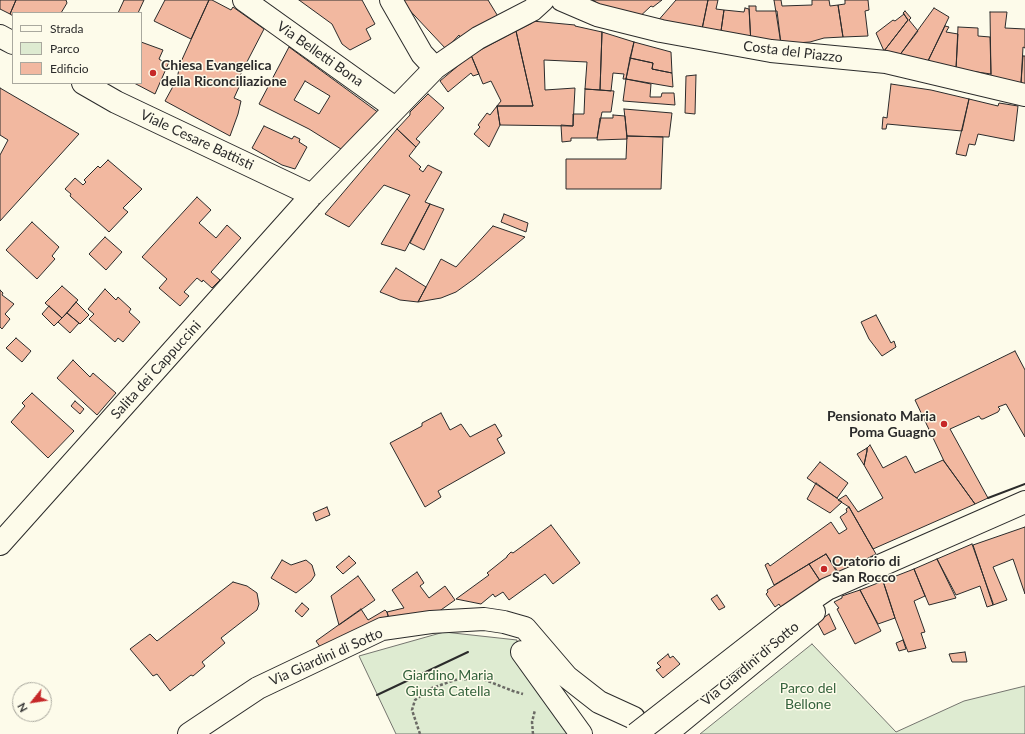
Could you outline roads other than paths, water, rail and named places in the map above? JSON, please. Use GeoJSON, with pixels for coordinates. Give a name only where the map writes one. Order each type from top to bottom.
{"type":"FeatureCollection","features":[{"type":"Feature","properties":{"kind":"street","name":"Via Belletti Bona"},"geometry":{"type":"LineString","coordinates":[[244,0],[395,108]]}},
{"type":"Feature","properties":{"kind":"street"},"geometry":{"type":"LineString","coordinates":[[391,0],[422,54],[434,68]]}},
{"type":"Feature","properties":{"kind":"street","name":"Salita dei Cappuccini"},"geometry":{"type":"LineString","coordinates":[[0,544],[312,195],[434,68],[478,38],[532,10],[543,0]]}},
{"type":"Feature","properties":{"kind":"street","name":"Costa del Piazzo"},"geometry":{"type":"LineString","coordinates":[[562,0],[597,15],[661,31],[771,51],[886,62],[1025,95]]}},
{"type":"Feature","properties":{"kind":"street"},"geometry":{"type":"LineString","coordinates":[[0,36],[12,42]]}},
{"type":"Feature","properties":{"kind":"street","name":"Viale Cesare Battisti"},"geometry":{"type":"LineString","coordinates":[[85,84],[116,102],[312,195]]}},
{"type":"Feature","properties":{"kind":"street"},"geometry":{"type":"LineString","coordinates":[[635,726],[827,589],[1025,502]]}},
{"type":"Feature","properties":{"kind":"street","name":"Via Giardini di Sotto"},"geometry":{"type":"LineString","coordinates":[[666,734],[815,611],[827,589]]}},
{"type":"Feature","properties":{"kind":"street","name":"Via Giardini di Sotto"},"geometry":{"type":"LineString","coordinates":[[189,734],[258,688],[382,629],[431,622],[484,619],[504,622],[525,628],[567,677],[599,702],[635,726]]}},
{"type":"Feature","properties":{"kind":"street"},"geometry":{"type":"LineString","coordinates":[[522,652],[581,734]]}},
{"type":"Feature","properties":{"kind":"place","name":"Chiesa Evangelica della Riconciliazione"},"geometry":{"type":"Point","coordinates":[153,73]}},
{"type":"Feature","properties":{"kind":"place","name":"Pensionato Maria Poma Guagno"},"geometry":{"type":"Point","coordinates":[944,424]}},
{"type":"Feature","properties":{"kind":"place","name":"Oratorio di San Rocco"},"geometry":{"type":"Point","coordinates":[824,569]}},
{"type":"Feature","properties":{"kind":"park label","name":"Giardino Maria Giusta Catella"},"geometry":{"type":"Point","coordinates":[448,684]}},
{"type":"Feature","properties":{"kind":"park label","name":"Parco del Bellone"},"geometry":{"type":"Point","coordinates":[808,696]}}]}
